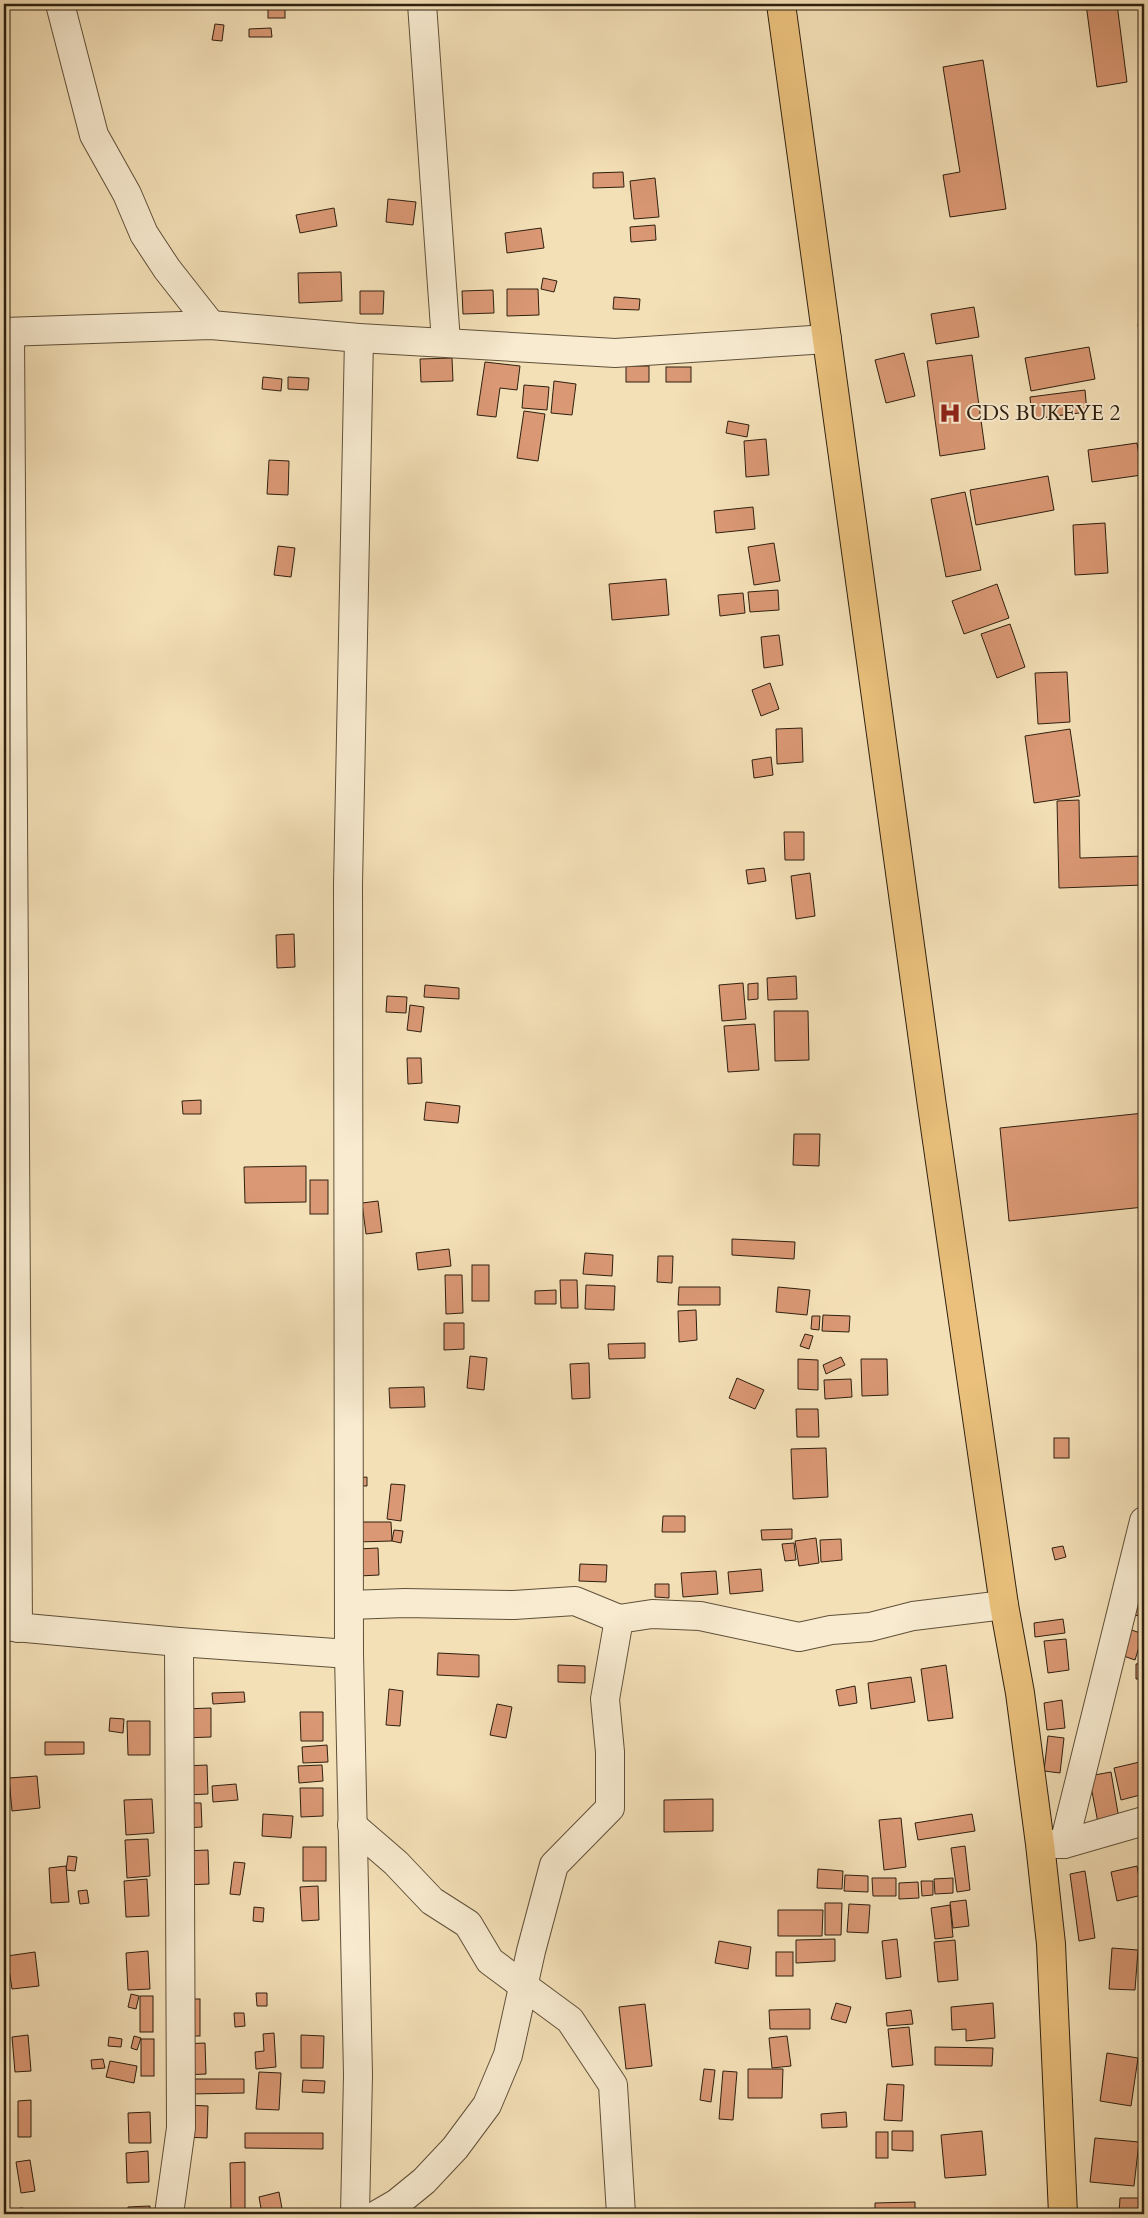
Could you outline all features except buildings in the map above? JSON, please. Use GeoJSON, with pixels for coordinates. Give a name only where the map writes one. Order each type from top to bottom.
{"type":"FeatureCollection","features":[{"type":"Feature","properties":{"kind":"highway"},"geometry":{"type":"LineString","coordinates":[[781,4],[931,1096],[1004,1605],[1020,1693],[1052,1844],[1051,1944],[1063,2214]]}},
{"type":"Feature","properties":{"kind":"street"},"geometry":{"type":"LineString","coordinates":[[60,4],[94,136],[127,194],[144,234],[167,269],[211,325]]}},
{"type":"Feature","properties":{"kind":"street"},"geometry":{"type":"LineString","coordinates":[[422,4],[446,342]]}},
{"type":"Feature","properties":{"kind":"street"},"geometry":{"type":"LineString","coordinates":[[349,1654],[179,1642],[11,1627],[7,332],[211,325],[359,338],[615,353],[827,339]]}},
{"type":"Feature","properties":{"kind":"street"},"geometry":{"type":"LineString","coordinates":[[355,2214],[358,2075],[349,1654],[348,885],[359,338]]}},
{"type":"Feature","properties":{"kind":"street"},"geometry":{"type":"LineString","coordinates":[[1052,1844],[1144,1521]]}},
{"type":"Feature","properties":{"kind":"street"},"geometry":{"type":"LineString","coordinates":[[349,1605],[405,1603],[514,1605],[575,1601],[618,1618],[652,1614],[700,1616],[799,1637],[832,1630],[870,1627],[913,1616],[1004,1605]]}},
{"type":"Feature","properties":{"kind":"street"},"geometry":{"type":"LineString","coordinates":[[378,2214],[424,2181],[455,2148],[487,2105],[508,2054],[525,1986],[531,1950],[554,1865],[610,1808],[610,1752],[605,1699],[618,1618]]}},
{"type":"Feature","properties":{"kind":"street"},"geometry":{"type":"LineString","coordinates":[[169,2214],[181,2128],[179,1642]]}},
{"type":"Feature","properties":{"kind":"street"},"geometry":{"type":"LineString","coordinates":[[1052,1844],[1144,1820]]}},
{"type":"Feature","properties":{"kind":"street"},"geometry":{"type":"LineString","coordinates":[[352,1825],[396,1863],[432,1901],[468,1924],[490,1961],[570,2020],[613,2085],[621,2214]]}},
{"type":"Feature","properties":{"kind":"place","name":"CDS BUKEYE 2"},"geometry":{"type":"Point","coordinates":[950,413]}}]}
